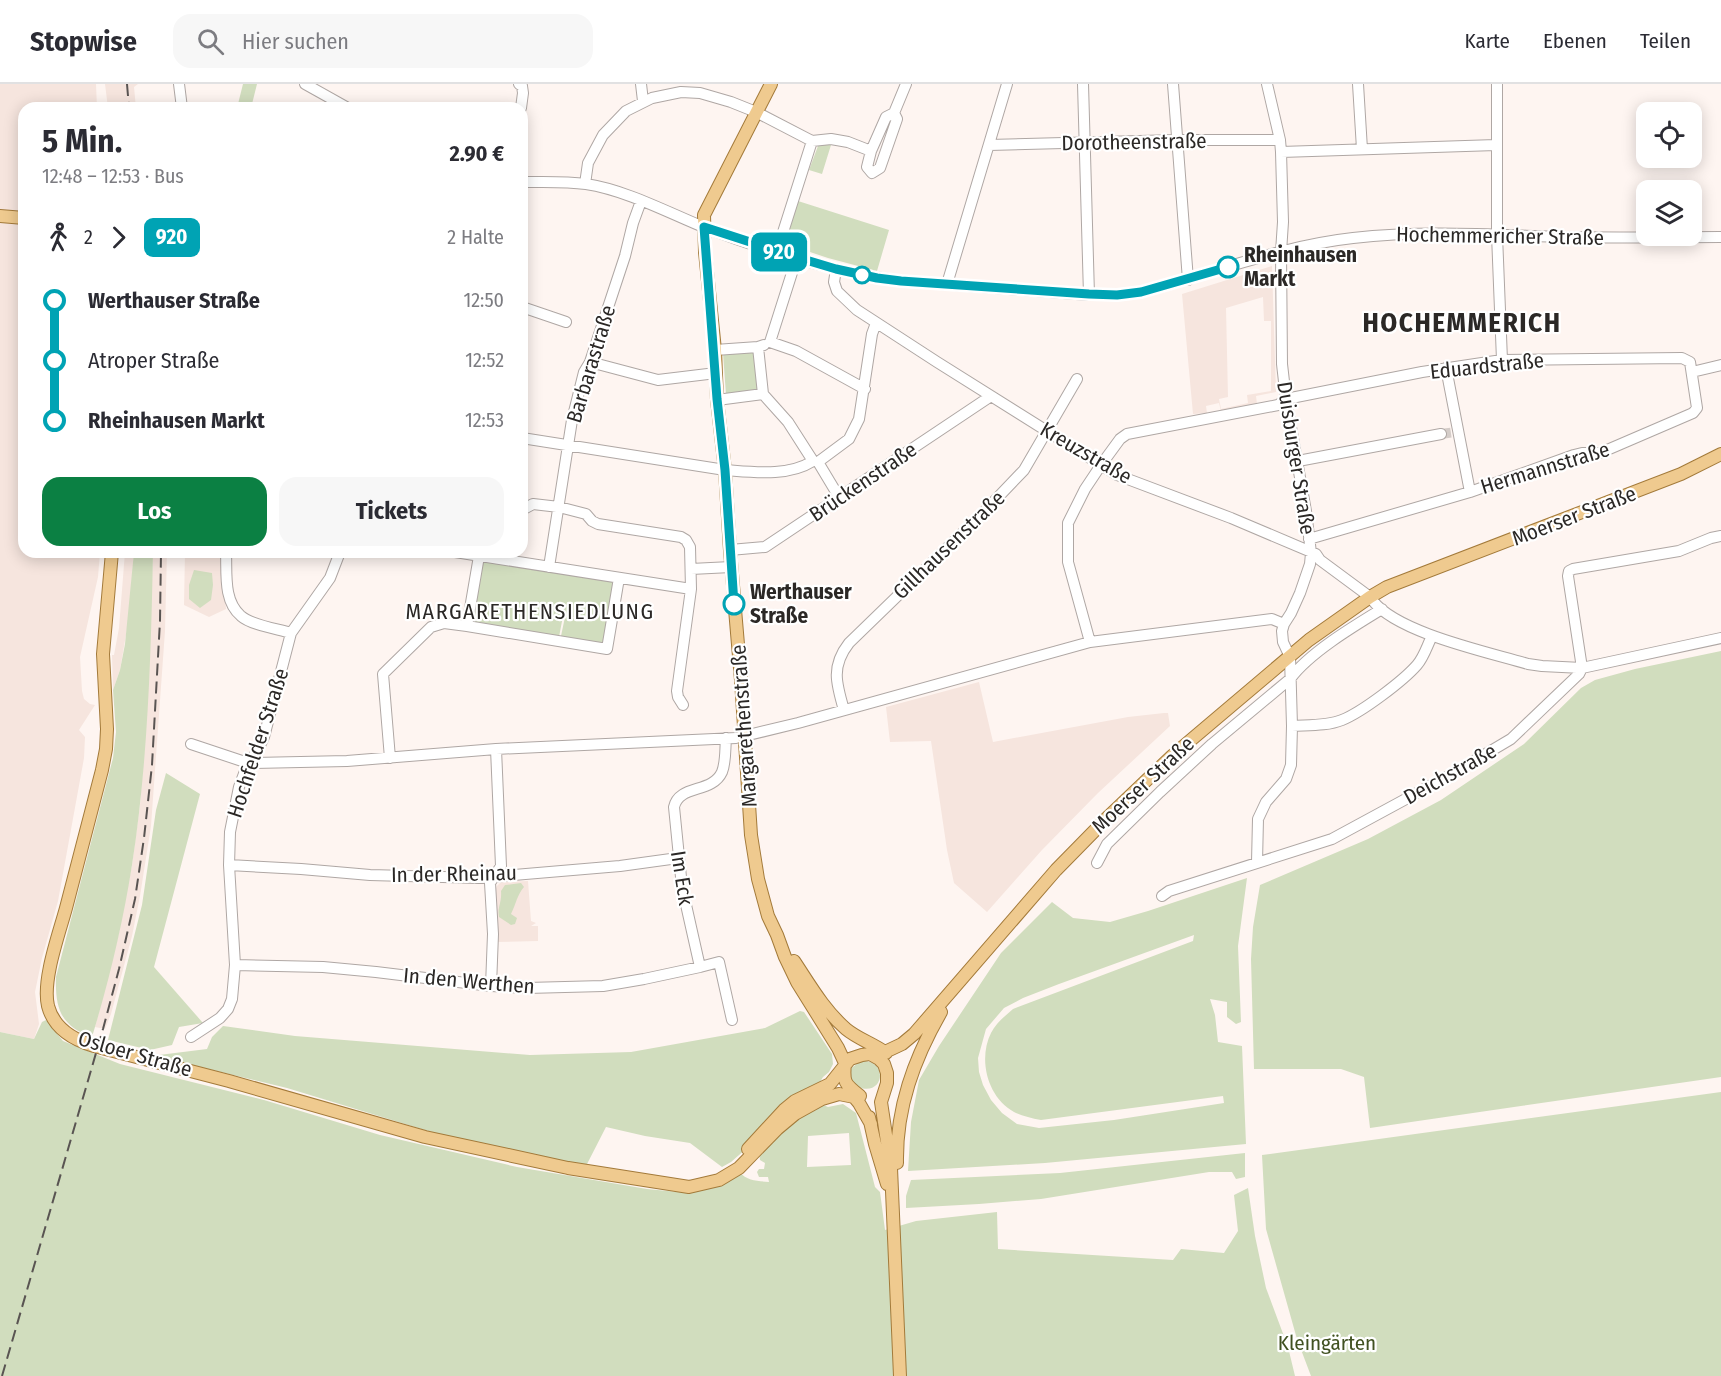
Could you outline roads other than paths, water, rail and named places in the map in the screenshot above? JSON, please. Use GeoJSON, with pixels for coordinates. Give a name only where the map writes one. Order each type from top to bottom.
{"type":"FeatureCollection","features":[{"type":"Feature","properties":{"kind":"main road","name":"Margarethenstraße"},"geometry":{"type":"LineString","coordinates":[[771,84],[704,215],[751,835],[756,868],[768,916],[785,957],[797,982],[838,1048],[845,1063],[845,1083],[866,1104],[871,1124]]}},
{"type":"Feature","properties":{"kind":"main road"},"geometry":{"type":"LineString","coordinates":[[0,216],[18,218]]}},
{"type":"Feature","properties":{"kind":"main road","name":"Moerser Straße"},"geometry":{"type":"LineString","coordinates":[[885,1052],[902,1044],[914,1034],[1056,870],[1109,816],[1172,756],[1313,638],[1359,606],[1375,602],[1426,573],[1682,474],[1721,454]]}},
{"type":"Feature","properties":{"kind":"main road","name":"Osloer Straße"},"geometry":{"type":"LineString","coordinates":[[111,558],[104,646],[107,740],[102,770],[48,982],[47,997],[51,1013],[65,1032],[76,1040],[94,1046],[229,1081],[425,1137],[568,1168],[689,1187],[719,1180],[739,1168],[795,1114],[822,1099],[839,1094],[854,1097],[871,1124]]}},
{"type":"Feature","properties":{"kind":"main road","name":"Margarethenstraße"},"geometry":{"type":"LineString","coordinates":[[777,935],[820,1001],[832,1015],[856,1036],[885,1052]]}},
{"type":"Feature","properties":{"kind":"main road","name":"Moerser Straße"},"geometry":{"type":"LineString","coordinates":[[893,1206],[897,1182],[901,1110],[907,1086],[919,1054],[953,991]]}},
{"type":"Feature","properties":{"kind":"main road"},"geometry":{"type":"LineString","coordinates":[[845,1063],[854,1057],[885,1052],[894,1067],[895,1083],[882,1115]]}},
{"type":"Feature","properties":{"kind":"main road"},"geometry":{"type":"LineString","coordinates":[[870,1054],[884,1064],[887,1073],[887,1083],[881,1102],[891,1158],[900,1376]]}},
{"type":"Feature","properties":{"kind":"main road","name":"Osloer Straße"},"geometry":{"type":"LineString","coordinates":[[650,1182],[698,1179],[724,1168],[750,1148],[795,1101],[830,1084],[845,1063]]}},
{"type":"Feature","properties":{"kind":"main road"},"geometry":{"type":"LineString","coordinates":[[871,1124],[893,1206]]}},
{"type":"Feature","properties":{"kind":"street"},"geometry":{"type":"LineString","coordinates":[[179,84],[181,102]]}},
{"type":"Feature","properties":{"kind":"street"},"geometry":{"type":"LineString","coordinates":[[307,84],[328,102]]}},
{"type":"Feature","properties":{"kind":"street"},"geometry":{"type":"LineString","coordinates":[[519,84],[524,93],[522,102]]}},
{"type":"Feature","properties":{"kind":"street"},"geometry":{"type":"LineString","coordinates":[[641,84],[643,101]]}},
{"type":"Feature","properties":{"kind":"street"},"geometry":{"type":"LineString","coordinates":[[894,113],[897,119],[887,150],[880,168],[872,173],[867,167],[871,150],[886,117],[894,113],[906,84]]}},
{"type":"Feature","properties":{"kind":"street"},"geometry":{"type":"LineString","coordinates":[[947,284],[1007,84]]}},
{"type":"Feature","properties":{"kind":"street"},"geometry":{"type":"LineString","coordinates":[[1083,84],[1089,294]]}},
{"type":"Feature","properties":{"kind":"street"},"geometry":{"type":"LineString","coordinates":[[1173,84],[1188,280]]}},
{"type":"Feature","properties":{"kind":"street","name":"Duisburger Straße"},"geometry":{"type":"LineString","coordinates":[[1267,84],[1281,152],[1282,364],[1311,553],[1310,564],[1300,593],[1284,624]]}},
{"type":"Feature","properties":{"kind":"street"},"geometry":{"type":"LineString","coordinates":[[1358,84],[1362,149]]}},
{"type":"Feature","properties":{"kind":"street"},"geometry":{"type":"LineString","coordinates":[[1497,84],[1497,235],[1502,360]]}},
{"type":"Feature","properties":{"kind":"street"},"geometry":{"type":"LineString","coordinates":[[585,184],[588,162],[603,135],[626,111],[643,101],[681,92],[700,93],[756,112],[812,141],[831,139],[871,150]]}},
{"type":"Feature","properties":{"kind":"street","name":"Dorotheenstraße"},"geometry":{"type":"LineString","coordinates":[[989,145],[1280,140]]}},
{"type":"Feature","properties":{"kind":"street"},"geometry":{"type":"LineString","coordinates":[[777,251],[812,141]]}},
{"type":"Feature","properties":{"kind":"street"},"geometry":{"type":"LineString","coordinates":[[1281,152],[1496,145]]}},
{"type":"Feature","properties":{"kind":"street","name":"Hochemmericher Straße"},"geometry":{"type":"LineString","coordinates":[[528,182],[585,184],[617,192],[704,227],[836,269],[901,281],[1089,294],[1117,295],[1141,292],[1310,245],[1411,232],[1587,237],[1721,237]]}},
{"type":"Feature","properties":{"kind":"street","name":"Barbarastraße"},"geometry":{"type":"LineString","coordinates":[[549,567],[572,420],[584,372],[590,362],[626,256],[633,223],[641,201]]}},
{"type":"Feature","properties":{"kind":"street"},"geometry":{"type":"LineString","coordinates":[[770,342],[798,258]]}},
{"type":"Feature","properties":{"kind":"street","name":"Kreuzstraße"},"geometry":{"type":"LineString","coordinates":[[836,269],[834,282],[837,291],[847,302],[876,323],[1047,432],[1117,475],[1231,518],[1316,554],[1320,560],[1375,602]]}},
{"type":"Feature","properties":{"kind":"street"},"geometry":{"type":"LineString","coordinates":[[528,309],[566,322]]}},
{"type":"Feature","properties":{"kind":"street"},"geometry":{"type":"LineString","coordinates":[[528,439],[725,470],[755,472],[797,469],[815,462],[849,439],[859,419],[872,334],[876,323]]}},
{"type":"Feature","properties":{"kind":"street"},"geometry":{"type":"LineString","coordinates":[[715,350],[759,347],[770,342],[796,351],[865,389]]}},
{"type":"Feature","properties":{"kind":"street"},"geometry":{"type":"LineString","coordinates":[[759,347],[763,393],[788,422],[839,498]]}},
{"type":"Feature","properties":{"kind":"street","name":"Eduardstraße"},"geometry":{"type":"LineString","coordinates":[[1090,642],[1068,562],[1068,523],[1085,489],[1120,438],[1127,434],[1278,405],[1286,399],[1446,368],[1502,360],[1682,358],[1691,367]]}},
{"type":"Feature","properties":{"kind":"street"},"geometry":{"type":"LineString","coordinates":[[590,362],[658,380],[716,374]]}},
{"type":"Feature","properties":{"kind":"street"},"geometry":{"type":"LineString","coordinates":[[1691,367],[1721,365]]}},
{"type":"Feature","properties":{"kind":"street","name":"Hermannstraße"},"geometry":{"type":"LineString","coordinates":[[1309,539],[1470,492],[1574,455],[1600,453],[1693,413],[1697,408],[1691,367]]}},
{"type":"Feature","properties":{"kind":"street"},"geometry":{"type":"LineString","coordinates":[[1446,368],[1456,431],[1470,492]]}},
{"type":"Feature","properties":{"kind":"street","name":"Gillhausenstraße"},"geometry":{"type":"LineString","coordinates":[[844,710],[837,685],[837,664],[841,653],[1024,470],[1077,379]]}},
{"type":"Feature","properties":{"kind":"street"},"geometry":{"type":"LineString","coordinates":[[717,399],[763,393]]}},
{"type":"Feature","properties":{"kind":"street","name":"Brückenstraße"},"geometry":{"type":"LineString","coordinates":[[730,550],[765,547],[991,396]]}},
{"type":"Feature","properties":{"kind":"street"},"geometry":{"type":"LineString","coordinates":[[1298,461],[1441,434]]}},
{"type":"Feature","properties":{"kind":"street"},"geometry":{"type":"LineString","coordinates":[[528,507],[533,504],[559,507],[586,514],[598,524],[681,537],[686,540],[690,547],[692,589],[677,691],[678,698],[683,705]]}},
{"type":"Feature","properties":{"kind":"street"},"geometry":{"type":"LineString","coordinates":[[1582,668],[1569,571],[1679,551],[1721,536]]}},
{"type":"Feature","properties":{"kind":"street"},"geometry":{"type":"LineString","coordinates":[[226,558],[228,588],[232,605],[242,617],[291,633]]}},
{"type":"Feature","properties":{"kind":"street","name":"Hochfelder Straße"},"geometry":{"type":"LineString","coordinates":[[191,1037],[220,1018],[228,1009],[232,999],[235,965],[229,865],[230,832],[239,787],[248,763],[257,752],[264,737],[291,633],[330,578],[338,558]]}},
{"type":"Feature","properties":{"kind":"street"},"geometry":{"type":"LineString","coordinates":[[467,626],[479,558]]}},
{"type":"Feature","properties":{"kind":"street"},"geometry":{"type":"LineString","coordinates":[[492,558],[692,589]]}},
{"type":"Feature","properties":{"kind":"street"},"geometry":{"type":"LineString","coordinates":[[691,569],[731,567]]}},
{"type":"Feature","properties":{"kind":"street"},"geometry":{"type":"LineString","coordinates":[[390,758],[383,674],[430,627],[444,623],[607,649],[619,578]]}},
{"type":"Feature","properties":{"kind":"street"},"geometry":{"type":"LineString","coordinates":[[1375,602],[1391,617],[1432,636],[1528,664],[1582,668],[1721,638]]}},
{"type":"Feature","properties":{"kind":"street","name":"Moerser Straße"},"geometry":{"type":"LineString","coordinates":[[1097,862],[1107,844],[1160,792],[1212,744],[1290,679],[1299,667],[1352,627],[1375,602]]}},
{"type":"Feature","properties":{"kind":"street"},"geometry":{"type":"LineString","coordinates":[[191,744],[248,763],[347,761],[496,749],[745,736],[1090,642],[1272,620],[1284,624],[1283,642],[1290,657],[1291,765],[1286,779],[1266,802],[1258,819],[1257,862]]}},
{"type":"Feature","properties":{"kind":"street"},"geometry":{"type":"LineString","coordinates":[[1292,726],[1327,724],[1343,720],[1357,712],[1391,688],[1417,664],[1432,636]]}},
{"type":"Feature","properties":{"kind":"street","name":"Deichstraße"},"geometry":{"type":"LineString","coordinates":[[1162,896],[1169,891],[1332,839],[1452,774],[1511,739],[1579,674],[1582,668]]}},
{"type":"Feature","properties":{"kind":"street","name":"Im Eck"},"geometry":{"type":"LineString","coordinates":[[700,967],[682,887],[674,807],[675,799],[682,793],[715,782],[724,764],[726,738]]}},
{"type":"Feature","properties":{"kind":"street"},"geometry":{"type":"LineString","coordinates":[[492,986],[493,934],[490,883],[501,866],[496,749]]}},
{"type":"Feature","properties":{"kind":"street","name":"In der Rheinau"},"geometry":{"type":"LineString","coordinates":[[229,865],[427,878],[478,878],[620,866],[678,858]]}},
{"type":"Feature","properties":{"kind":"street"},"geometry":{"type":"LineString","coordinates":[[700,967],[719,962],[732,1020]]}},
{"type":"Feature","properties":{"kind":"street","name":"In den Werthen"},"geometry":{"type":"LineString","coordinates":[[235,965],[280,965],[355,970],[526,988],[603,986],[700,967]]}},
{"type":"Feature","properties":{"kind":"tunnel"},"geometry":{"type":"LineString","coordinates":[[1441,434],[1455,432]]}},
{"type":"Feature","properties":{"kind":"railway"},"geometry":{"type":"LineString","coordinates":[[127,84],[128,102]]}},
{"type":"Feature","properties":{"kind":"railway"},"geometry":{"type":"LineString","coordinates":[[2,1376],[103,1029],[135,899],[152,765],[161,558]]}},
{"type":"Feature","properties":{"kind":"place","name":"Rheinhausen Markt"},"geometry":{"type":"Point","coordinates":[1228,267]}},
{"type":"Feature","properties":{"kind":"place","name":"Werthauser Straße"},"geometry":{"type":"Point","coordinates":[734,604]}},
{"type":"Feature","properties":{"kind":"district","name":"HOCHEMMERICH"},"geometry":{"type":"Point","coordinates":[1462,323]}},
{"type":"Feature","properties":{"kind":"district","name":"MARGARETHENSIEDLUNG"},"geometry":{"type":"Point","coordinates":[530,611]}},
{"type":"Feature","properties":{"kind":"park label","name":"Kleingärten"},"geometry":{"type":"Point","coordinates":[1327,1343]}}]}
